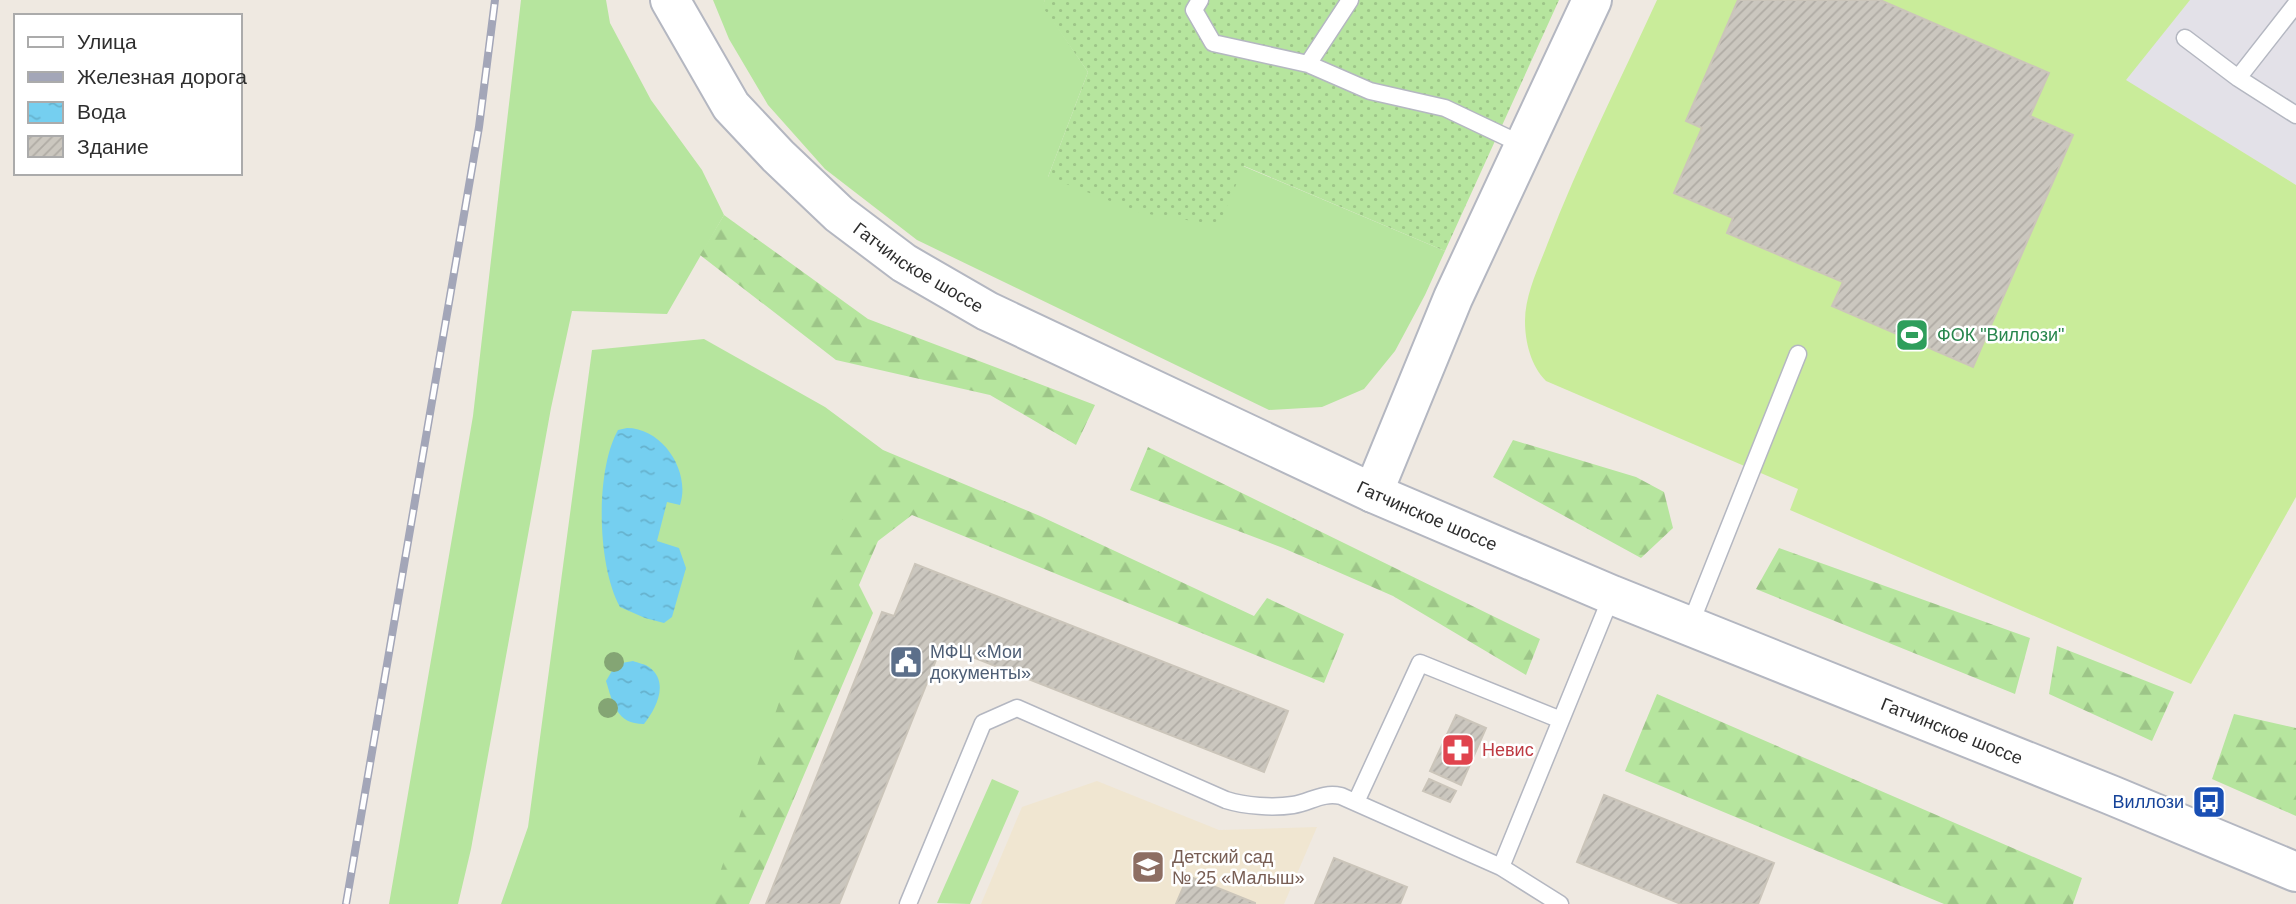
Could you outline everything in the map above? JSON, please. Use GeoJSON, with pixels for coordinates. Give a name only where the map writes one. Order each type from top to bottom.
{"type":"FeatureCollection","features":[{"type":"Feature","properties":{"kind":"main road","name":"Гатчинское шоссе"},"geometry":{"type":"LineString","coordinates":[[670,0],[731,106],[778,156],[839,214],[904,263],[987,311],[1373,493],[1612,595],[2296,872]]}},
{"type":"Feature","properties":{"kind":"main road"},"geometry":{"type":"LineString","coordinates":[[1373,493],[1453,299],[1592,0]]}},
{"type":"Feature","properties":{"kind":"lane"},"geometry":{"type":"LineString","coordinates":[[1200,0],[1194,10],[1213,43],[1308,64],[1370,91],[1445,108],[1525,146]]}},
{"type":"Feature","properties":{"kind":"lane"},"geometry":{"type":"LineString","coordinates":[[1308,64],[1350,0]]}},
{"type":"Feature","properties":{"kind":"lane"},"geometry":{"type":"LineString","coordinates":[[2238,78],[2296,4]]}},
{"type":"Feature","properties":{"kind":"lane"},"geometry":{"type":"LineString","coordinates":[[2185,38],[2238,78],[2296,115]]}},
{"type":"Feature","properties":{"kind":"lane"},"geometry":{"type":"LineString","coordinates":[[1690,625],[1798,354]]}},
{"type":"Feature","properties":{"kind":"lane"},"geometry":{"type":"LineString","coordinates":[[1501,867],[1612,595]]}},
{"type":"Feature","properties":{"kind":"lane"},"geometry":{"type":"LineString","coordinates":[[1356,802],[1420,663],[1561,720]]}},
{"type":"Feature","properties":{"kind":"lane"},"geometry":{"type":"LineString","coordinates":[[908,904],[983,723],[1017,708],[1236,803],[1293,805],[1330,794],[1356,802],[1501,867],[1560,904]]}},
{"type":"Feature","properties":{"kind":"shaded area"},"geometry":{"type":"Polygon","coordinates":[[[2190,0],[2296,0],[2296,185],[2125,80],[2190,0]]]}},
{"type":"Feature","properties":{"kind":"shaded area","name":"Детский сад № 25 «Малыш»"},"geometry":{"type":"Polygon","coordinates":[[[1097,781],[1219,830],[1317,827],[1284,904],[981,904],[1022,807],[1097,781]]]}},
{"type":"Feature","properties":{"kind":"green space"},"geometry":{"type":"Polygon","coordinates":[[[521,0],[606,0],[610,23],[651,100],[702,170],[724,215],[667,314],[572,311],[551,408],[471,849],[458,904],[389,904],[473,416],[521,0]]]}},
{"type":"Feature","properties":{"kind":"green space"},"geometry":{"type":"Polygon","coordinates":[[[713,0],[1045,0],[1043,6],[1088,72],[1048,177],[1243,166],[1445,251],[1395,351],[1364,389],[1322,407],[1269,410],[917,240],[825,169],[768,105],[729,39],[713,0]]]}},
{"type":"Feature","properties":{"kind":"green space"},"geometry":{"type":"Polygon","coordinates":[[[1045,0],[1559,0],[1445,251],[1244,166],[1219,225],[1141,213],[1048,177],[1088,72],[1042,6],[1045,0]]]}},
{"type":"Feature","properties":{"kind":"green space","name":"ФОК \"Виллози\""},"geometry":{"type":"Polygon","coordinates":[[[1657,0],[2190,0],[2126,80],[2296,185],[2296,497],[2191,684],[1790,510],[1798,489],[1546,381],[1541,375],[1533,361],[1526,337],[1525,321],[1530,292],[1572,183],[1657,0]]]}},
{"type":"Feature","properties":{"kind":"green space"},"geometry":{"type":"Polygon","coordinates":[[[724,215],[868,319],[1095,405],[1076,445],[990,395],[836,360],[700,255],[724,215]]]}},
{"type":"Feature","properties":{"kind":"green space"},"geometry":{"type":"Polygon","coordinates":[[[704,339],[825,407],[883,450],[889,472],[728,904],[501,904],[528,827],[592,350],[704,339]]]}},
{"type":"Feature","properties":{"kind":"green space"},"geometry":{"type":"Polygon","coordinates":[[[1513,440],[1636,477],[1664,492],[1673,528],[1641,558],[1493,477],[1513,440]]]}},
{"type":"Feature","properties":{"kind":"green space"},"geometry":{"type":"Polygon","coordinates":[[[1148,447],[1540,639],[1526,675],[1393,596],[1283,548],[1130,490],[1148,447]]]}},
{"type":"Feature","properties":{"kind":"green space"},"geometry":{"type":"Polygon","coordinates":[[[883,450],[1040,516],[1254,616],[1267,598],[1344,634],[1324,683],[912,515],[878,541],[859,585],[873,613],[749,904],[709,904],[856,481],[883,450]]]}},
{"type":"Feature","properties":{"kind":"green space"},"geometry":{"type":"Polygon","coordinates":[[[1779,548],[2030,638],[2015,694],[1756,589],[1779,548]]]}},
{"type":"Feature","properties":{"kind":"green space"},"geometry":{"type":"Polygon","coordinates":[[[2057,646],[2174,692],[2152,741],[2049,694],[2057,646]]]}},
{"type":"Feature","properties":{"kind":"green space"},"geometry":{"type":"Polygon","coordinates":[[[1657,694],[2082,878],[2073,904],[1944,904],[1625,771],[1657,694]]]}},
{"type":"Feature","properties":{"kind":"green space"},"geometry":{"type":"Polygon","coordinates":[[[2234,714],[2296,728],[2296,816],[2212,779],[2234,714]]]}},
{"type":"Feature","properties":{"kind":"green space"},"geometry":{"type":"Polygon","coordinates":[[[992,779],[1019,791],[970,904],[937,903],[992,779]]]}},
{"type":"Feature","properties":{"kind":"water"},"geometry":{"type":"Polygon","coordinates":[[[627,428],[652,435],[662,444],[678,466],[681,479],[680,505],[667,502],[657,541],[679,548],[686,568],[672,617],[664,623],[620,607],[607,568],[602,518],[605,469],[618,430],[627,428]]]}},
{"type":"Feature","properties":{"kind":"water"},"geometry":{"type":"Polygon","coordinates":[[[633,661],[649,667],[659,680],[659,696],[644,724],[627,720],[617,711],[606,681],[616,664],[633,661]]]}},
{"type":"Feature","properties":{"kind":"building"},"geometry":{"type":"Polygon","coordinates":[[[1738,0],[1880,0],[2049,73],[2030,116],[2073,135],[1973,367],[1832,306],[1843,282],[1727,233],[1733,218],[1674,193],[1702,128],[1686,121],[1738,0]]]}},
{"type":"Feature","properties":{"kind":"building"},"geometry":{"type":"Polygon","coordinates":[[[915,564],[1288,711],[1264,772],[942,645],[839,904],[766,904],[882,612],[894,616],[915,564]]]}},
{"type":"Feature","properties":{"kind":"building","name":"Невис"},"geometry":{"type":"Polygon","coordinates":[[[1456,715],[1486,728],[1461,785],[1430,771],[1456,715]]]}},
{"type":"Feature","properties":{"kind":"building"},"geometry":{"type":"Polygon","coordinates":[[[1429,779],[1456,791],[1450,802],[1423,791],[1429,779]]]}},
{"type":"Feature","properties":{"kind":"building"},"geometry":{"type":"Polygon","coordinates":[[[1604,795],[1774,863],[1758,904],[1681,904],[1577,862],[1604,795]]]}},
{"type":"Feature","properties":{"kind":"building"},"geometry":{"type":"Polygon","coordinates":[[[1334,858],[1407,887],[1400,904],[1315,904],[1334,858]]]}},
{"type":"Feature","properties":{"kind":"building"},"geometry":{"type":"Polygon","coordinates":[[[1188,876],[1255,903],[1255,904],[1176,904],[1188,876]]]}},
{"type":"Feature","properties":{"kind":"railway"},"geometry":{"type":"LineString","coordinates":[[346,904],[479,127],[495,0]]}},
{"type":"Feature","properties":{"kind":"place","name":"ФОК \"Виллози\""},"geometry":{"type":"Point","coordinates":[1912,335]}},
{"type":"Feature","properties":{"kind":"place","name":"МФЦ «Мои документы»"},"geometry":{"type":"Point","coordinates":[906,662]}},
{"type":"Feature","properties":{"kind":"place","name":"Невис"},"geometry":{"type":"Point","coordinates":[1458,750]}},
{"type":"Feature","properties":{"kind":"place","name":"Виллози"},"geometry":{"type":"Point","coordinates":[2209,802]}},
{"type":"Feature","properties":{"kind":"place","name":"Детский сад № 25 «Малыш»"},"geometry":{"type":"Point","coordinates":[1148,867]}}]}
